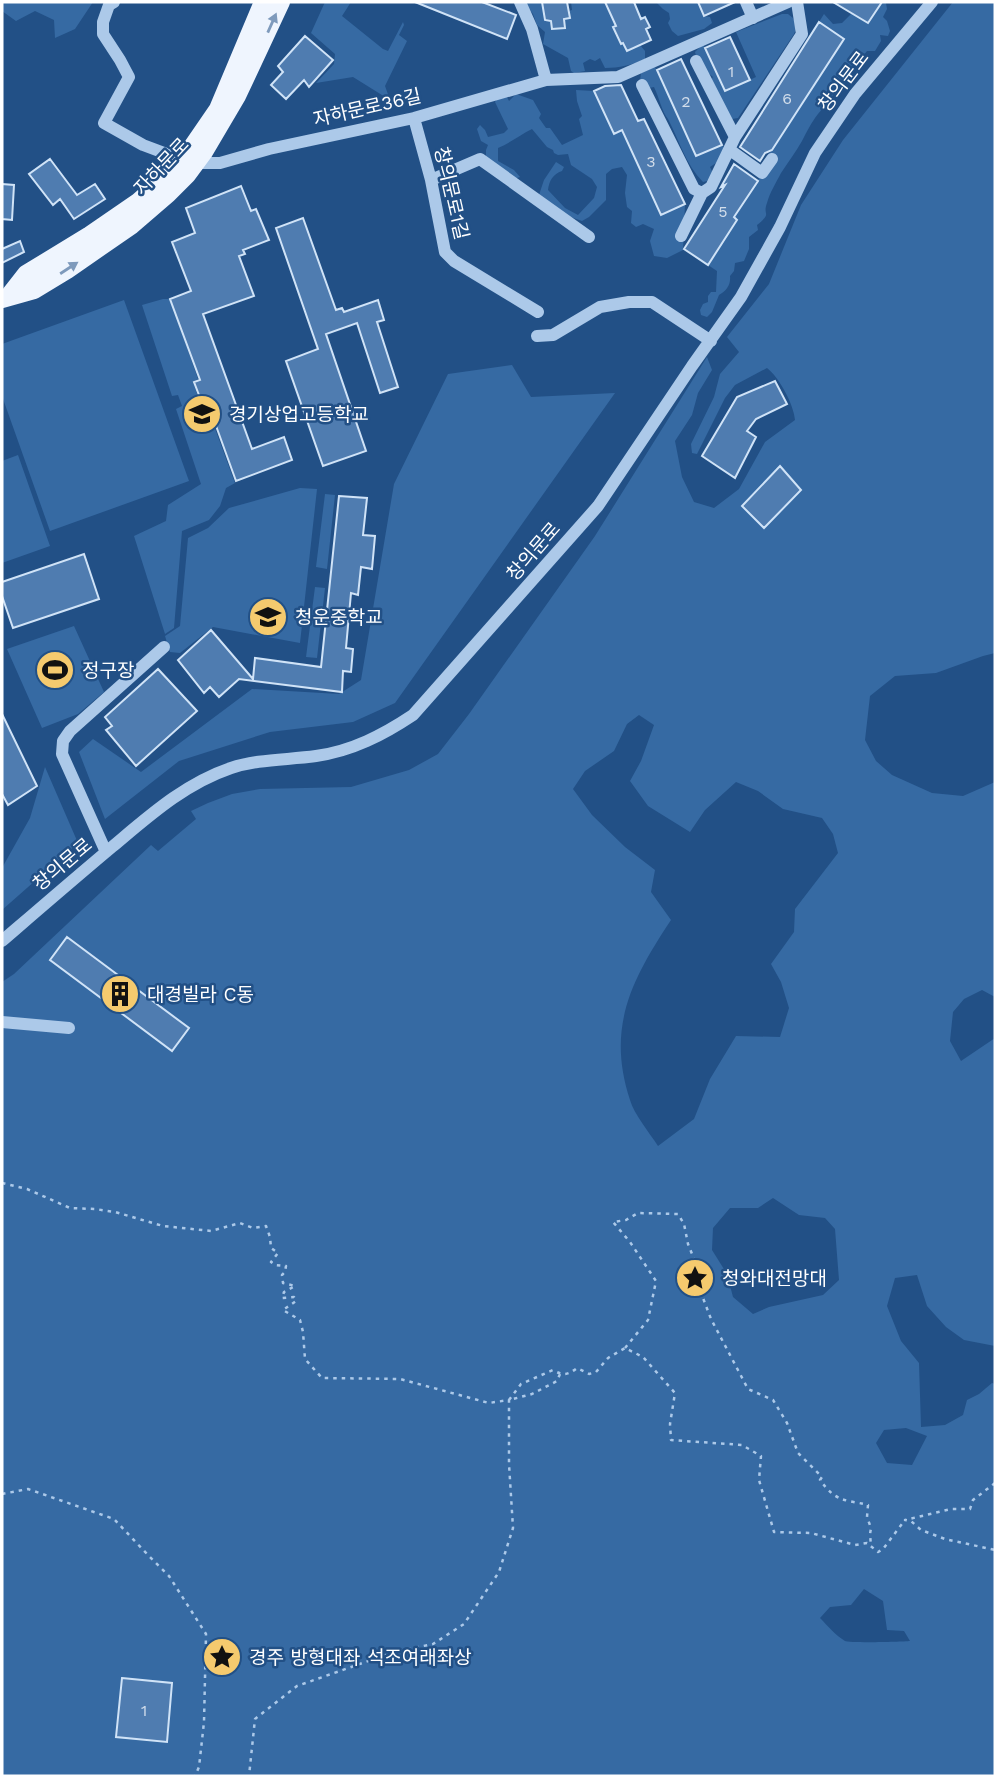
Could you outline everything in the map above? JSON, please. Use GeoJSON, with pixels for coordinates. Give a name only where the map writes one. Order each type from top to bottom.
{"type":"FeatureCollection","features":[{"type":"Feature","properties":{"kind":"main road","name":"자하문로"},"geometry":{"type":"LineString","coordinates":[[5,298],[34,290],[67,270],[132,225],[168,194],[218,109],[263,2]]}},
{"type":"Feature","properties":{"kind":"main road","name":"자하문로"},"geometry":{"type":"LineString","coordinates":[[189,161],[204,152],[237,96],[281,2]]}},
{"type":"Feature","properties":{"kind":"street"},"geometry":{"type":"LineString","coordinates":[[114,2],[109,5],[103,22],[103,34],[129,77],[104,123],[143,145],[189,161]]}},
{"type":"Feature","properties":{"kind":"street"},"geometry":{"type":"LineString","coordinates":[[520,2],[532,29],[546,80]]}},
{"type":"Feature","properties":{"kind":"street"},"geometry":{"type":"LineString","coordinates":[[746,2],[753,18]]}},
{"type":"Feature","properties":{"kind":"street","name":"자하문로36길"},"geometry":{"type":"LineString","coordinates":[[189,161],[220,163],[270,149],[414,118],[546,80],[618,77],[788,2]]}},
{"type":"Feature","properties":{"kind":"street"},"geometry":{"type":"LineString","coordinates":[[681,236],[702,193],[711,187],[735,137],[802,34],[797,2]]}},
{"type":"Feature","properties":{"kind":"street","name":"창의문로"},"geometry":{"type":"LineString","coordinates":[[2,941],[169,800],[197,782],[233,768],[342,751],[369,741],[413,715],[598,506],[748,285],[780,227],[815,153],[855,93],[932,2]]}},
{"type":"Feature","properties":{"kind":"street"},"geometry":{"type":"LineString","coordinates":[[696,61],[735,137]]}},
{"type":"Feature","properties":{"kind":"street"},"geometry":{"type":"LineString","coordinates":[[642,85],[694,189],[702,193]]}},
{"type":"Feature","properties":{"kind":"street","name":"창의문로1길"},"geometry":{"type":"LineString","coordinates":[[414,118],[431,180],[445,252],[538,312]]}},
{"type":"Feature","properties":{"kind":"street"},"geometry":{"type":"LineString","coordinates":[[730,150],[762,173],[772,159]]}},
{"type":"Feature","properties":{"kind":"street"},"geometry":{"type":"LineString","coordinates":[[431,180],[480,159],[589,237]]}},
{"type":"Feature","properties":{"kind":"street"},"geometry":{"type":"LineString","coordinates":[[537,336],[553,335],[600,307],[629,302],[652,302],[710,341]]}},
{"type":"Feature","properties":{"kind":"street"},"geometry":{"type":"LineString","coordinates":[[106,852],[62,754],[63,741],[70,730],[164,647]]}},
{"type":"Feature","properties":{"kind":"street"},"geometry":{"type":"LineString","coordinates":[[2,1022],[69,1028]]}},
{"type":"Feature","properties":{"kind":"path"},"geometry":{"type":"LineString","coordinates":[[2,1183],[27,1189],[70,1208],[115,1212],[163,1226],[211,1231],[240,1223],[254,1228],[266,1226],[271,1248],[278,1253],[271,1262],[286,1266],[282,1275],[283,1283],[295,1286],[284,1292],[282,1298],[294,1297],[296,1301],[283,1310],[299,1320],[303,1332],[305,1359],[322,1378],[400,1379],[489,1403],[531,1394],[557,1381],[560,1374]]}},
{"type":"Feature","properties":{"kind":"path"},"geometry":{"type":"LineString","coordinates":[[249,1776],[255,1719],[297,1686],[394,1652],[433,1644],[464,1624],[499,1572],[513,1528],[509,1400],[521,1384],[553,1370],[560,1374],[569,1374],[577,1368],[589,1374],[596,1372],[608,1359],[625,1348],[648,1320],[656,1281],[613,1222],[626,1220],[638,1213],[678,1214],[684,1224],[688,1244],[701,1276],[703,1298],[711,1319],[748,1389],[773,1400],[787,1423],[798,1453],[822,1477],[820,1480],[830,1494],[848,1502],[868,1505],[867,1517],[872,1546]]}},
{"type":"Feature","properties":{"kind":"path"},"geometry":{"type":"LineString","coordinates":[[625,1348],[643,1357],[675,1393],[670,1424],[671,1440],[742,1445],[761,1456],[758,1480],[774,1532],[811,1533],[855,1545],[867,1543],[878,1552],[905,1520],[951,1509],[970,1509],[973,1500],[994,1484]]}},
{"type":"Feature","properties":{"kind":"path"},"geometry":{"type":"LineString","coordinates":[[2,1494],[28,1489],[114,1519],[169,1576],[206,1634],[204,1723],[199,1767],[195,1776]]}},
{"type":"Feature","properties":{"kind":"path"},"geometry":{"type":"LineString","coordinates":[[905,1520],[911,1521],[920,1530],[945,1539],[995,1550]]}},
{"type":"Feature","properties":{"kind":"shaded area"},"geometry":{"type":"Polygon","coordinates":[[[2,2],[93,2],[75,29],[55,38],[54,20],[35,11],[16,21],[2,11],[2,2]]]}},
{"type":"Feature","properties":{"kind":"shaded area"},"geometry":{"type":"Polygon","coordinates":[[[325,2],[351,2],[342,16],[388,51],[403,22],[399,35],[407,41],[385,86],[390,100],[353,77],[316,83],[334,64],[335,54],[311,33],[325,2]]]}},
{"type":"Feature","properties":{"kind":"shaded area"},"geometry":{"type":"Polygon","coordinates":[[[524,2],[542,2],[545,20],[551,21],[552,29],[565,28],[564,19],[570,18],[571,2],[604,2],[621,43],[640,45],[645,51],[645,59],[625,66],[605,68],[600,58],[595,61],[590,59],[583,63],[585,71],[574,73],[568,58],[543,44],[545,32],[537,25],[524,2]]]}},
{"type":"Feature","properties":{"kind":"shaded area"},"geometry":{"type":"Polygon","coordinates":[[[656,2],[698,2],[704,16],[710,17],[712,23],[704,29],[678,36],[668,23],[669,13],[656,2]]]}},
{"type":"Feature","properties":{"kind":"shaded area"},"geometry":{"type":"Polygon","coordinates":[[[882,2],[886,3],[887,9],[883,17],[890,31],[888,36],[880,35],[881,41],[875,51],[867,51],[813,121],[771,191],[766,216],[757,225],[758,230],[749,237],[749,249],[744,261],[735,263],[729,285],[719,295],[712,312],[707,317],[701,315],[700,310],[703,304],[708,302],[708,296],[711,292],[716,292],[717,271],[708,265],[737,220],[734,217],[760,177],[762,165],[844,39],[819,22],[824,14],[833,24],[842,23],[852,13],[868,22],[882,2]]]}},
{"type":"Feature","properties":{"kind":"shaded area"},"geometry":{"type":"Polygon","coordinates":[[[953,2],[995,2],[995,653],[936,673],[895,676],[870,696],[865,740],[876,761],[892,775],[932,793],[963,796],[995,782],[995,997],[982,990],[964,999],[953,1012],[950,1041],[961,1061],[995,1038],[995,1346],[964,1340],[946,1327],[927,1306],[917,1275],[895,1278],[887,1306],[901,1341],[919,1363],[921,1427],[945,1425],[963,1415],[967,1400],[992,1383],[995,1384],[995,1776],[2,1776],[2,982],[14,974],[151,845],[158,851],[196,819],[191,811],[232,794],[260,789],[351,787],[409,770],[438,754],[595,536],[707,357],[712,370],[698,393],[692,415],[675,441],[682,477],[694,502],[714,508],[739,489],[765,442],[795,420],[789,399],[772,372],[767,368],[735,385],[725,398],[697,454],[692,453],[691,444],[714,397],[720,374],[739,352],[727,337],[769,284],[801,205],[843,140],[953,2]],[[639,715],[627,724],[614,751],[585,771],[573,789],[592,815],[625,847],[655,870],[651,892],[671,920],[635,984],[622,1027],[623,1074],[632,1105],[658,1146],[694,1119],[710,1079],[736,1036],[780,1037],[789,1008],[781,982],[771,964],[794,932],[795,909],[838,853],[833,834],[822,818],[783,809],[758,791],[736,782],[705,810],[690,832],[648,806],[630,781],[641,761],[654,725],[639,715]],[[773,1198],[758,1208],[730,1208],[713,1228],[712,1250],[727,1274],[733,1297],[753,1314],[769,1307],[823,1295],[839,1280],[835,1229],[825,1218],[799,1215],[773,1198]],[[906,1428],[884,1430],[876,1443],[887,1463],[912,1465],[927,1436],[906,1428]],[[864,1589],[851,1605],[830,1607],[820,1618],[845,1641],[910,1641],[904,1631],[887,1630],[883,1601],[864,1589]]]}},
{"type":"Feature","properties":{"kind":"shaded area"},"geometry":{"type":"Polygon","coordinates":[[[782,14],[793,18],[797,27],[794,34],[738,118],[732,119],[710,81],[713,77],[701,66],[695,52],[703,44],[726,91],[756,77],[736,32],[782,14]]]}},
{"type":"Feature","properties":{"kind":"shaded area"},"geometry":{"type":"Polygon","coordinates":[[[655,67],[696,156],[722,145],[725,150],[710,167],[713,173],[707,181],[703,182],[687,160],[654,87],[649,88],[640,81],[641,73],[655,67]]]}},
{"type":"Feature","properties":{"kind":"shaded area"},"geometry":{"type":"Polygon","coordinates":[[[576,90],[594,91],[614,134],[622,130],[661,214],[685,204],[683,250],[667,258],[654,256],[650,241],[654,229],[643,224],[636,227],[631,223],[632,211],[627,207],[625,193],[627,175],[622,167],[612,169],[606,174],[606,200],[582,221],[562,214],[539,195],[544,180],[556,162],[564,167],[552,178],[548,190],[565,208],[578,215],[594,198],[597,187],[592,179],[571,165],[568,154],[554,153],[532,129],[498,148],[498,161],[514,170],[520,177],[514,179],[486,160],[488,145],[481,141],[477,129],[480,125],[488,137],[504,133],[508,129],[495,102],[498,97],[507,97],[509,101],[516,94],[533,100],[541,114],[539,118],[562,145],[583,135],[576,90]]]}},
{"type":"Feature","properties":{"kind":"shaded area"},"geometry":{"type":"Polygon","coordinates":[[[170,299],[198,379],[193,382],[201,405],[206,404],[235,483],[226,488],[220,506],[209,520],[182,531],[174,628],[165,634],[134,536],[166,521],[168,505],[201,484],[176,409],[182,406],[178,395],[172,396],[142,305],[170,299]]]}},
{"type":"Feature","properties":{"kind":"shaded area"},"geometry":{"type":"Polygon","coordinates":[[[124,300],[189,481],[50,531],[2,396],[2,344],[124,300]]]}},
{"type":"Feature","properties":{"kind":"shaded area"},"geometry":{"type":"Polygon","coordinates":[[[512,365],[531,397],[615,393],[395,703],[353,722],[270,732],[179,761],[105,819],[79,752],[93,739],[141,772],[252,689],[339,694],[361,680],[394,484],[448,374],[512,365]]]}},
{"type":"Feature","properties":{"kind":"shaded area"},"geometry":{"type":"Polygon","coordinates":[[[18,455],[50,546],[2,563],[2,461],[18,455]]]}},
{"type":"Feature","properties":{"kind":"shaded area"},"geometry":{"type":"Polygon","coordinates":[[[300,488],[317,489],[300,643],[213,627],[180,653],[170,652],[165,636],[180,626],[188,538],[208,528],[229,508],[300,488]]]}},
{"type":"Feature","properties":{"kind":"shaded area"},"geometry":{"type":"Polygon","coordinates":[[[325,494],[335,495],[327,569],[316,567],[325,494]]]}},
{"type":"Feature","properties":{"kind":"shaded area"},"geometry":{"type":"Polygon","coordinates":[[[315,587],[325,588],[317,658],[306,657],[315,587]]]}},
{"type":"Feature","properties":{"kind":"shaded area","name":"정구장"},"geometry":{"type":"Polygon","coordinates":[[[74,626],[104,692],[78,714],[42,728],[7,649],[74,626]]]}},
{"type":"Feature","properties":{"kind":"shaded area"},"geometry":{"type":"Polygon","coordinates":[[[45,767],[78,843],[2,910],[2,868],[30,818],[45,767]]]}},
{"type":"Feature","properties":{"kind":"building"},"geometry":{"type":"Polygon","coordinates":[[[415,2],[482,2],[516,15],[507,39],[415,2]]]}},
{"type":"Feature","properties":{"kind":"building"},"geometry":{"type":"Polygon","coordinates":[[[542,2],[567,2],[570,18],[564,19],[565,28],[552,29],[551,21],[545,20],[542,2]]]}},
{"type":"Feature","properties":{"kind":"building"},"geometry":{"type":"Polygon","coordinates":[[[605,2],[634,2],[641,19],[645,17],[650,27],[646,29],[651,40],[627,51],[613,27],[616,26],[605,2]]]}},
{"type":"Feature","properties":{"kind":"building"},"geometry":{"type":"Polygon","coordinates":[[[698,2],[735,2],[704,16],[698,2]]]}},
{"type":"Feature","properties":{"kind":"building"},"geometry":{"type":"Polygon","coordinates":[[[833,2],[882,2],[868,23],[833,2]]]}},
{"type":"Feature","properties":{"kind":"building"},"geometry":{"type":"Polygon","coordinates":[[[819,22],[844,39],[772,150],[765,153],[760,161],[740,147],[819,22]]]}},
{"type":"Feature","properties":{"kind":"building"},"geometry":{"type":"Polygon","coordinates":[[[305,36],[333,60],[309,87],[304,80],[286,99],[271,85],[283,72],[278,66],[305,36]]]}},
{"type":"Feature","properties":{"kind":"building"},"geometry":{"type":"Polygon","coordinates":[[[730,37],[750,80],[725,91],[705,48],[730,37]]]}},
{"type":"Feature","properties":{"kind":"building"},"geometry":{"type":"Polygon","coordinates":[[[681,59],[722,145],[696,156],[657,70],[681,59]]]}},
{"type":"Feature","properties":{"kind":"building"},"geometry":{"type":"Polygon","coordinates":[[[621,85],[638,121],[644,119],[685,204],[661,215],[622,130],[614,134],[594,91],[605,86],[621,85]]]}},
{"type":"Feature","properties":{"kind":"building"},"geometry":{"type":"Polygon","coordinates":[[[50,159],[77,195],[95,184],[105,199],[74,219],[60,199],[53,205],[29,174],[50,159]]]}},
{"type":"Feature","properties":{"kind":"building"},"geometry":{"type":"Polygon","coordinates":[[[734,164],[758,181],[734,217],[737,220],[708,265],[684,249],[725,185],[721,187],[734,164]]]}},
{"type":"Feature","properties":{"kind":"building"},"geometry":{"type":"Polygon","coordinates":[[[2,184],[14,185],[12,220],[2,219],[2,184]]]}},
{"type":"Feature","properties":{"kind":"building"},"geometry":{"type":"Polygon","coordinates":[[[241,186],[251,211],[256,209],[269,240],[243,250],[245,254],[239,256],[254,296],[203,314],[252,449],[284,437],[292,460],[236,481],[207,401],[202,403],[194,382],[200,380],[170,299],[191,291],[172,242],[195,233],[186,208],[241,186]]]}},
{"type":"Feature","properties":{"kind":"building"},"geometry":{"type":"Polygon","coordinates":[[[303,218],[336,310],[342,308],[344,312],[378,300],[384,320],[377,322],[398,387],[380,393],[357,323],[326,334],[366,451],[323,466],[286,361],[318,349],[276,228],[303,218]]]}},
{"type":"Feature","properties":{"kind":"building"},"geometry":{"type":"Polygon","coordinates":[[[20,241],[24,252],[2,263],[2,249],[20,241]]]}},
{"type":"Feature","properties":{"kind":"building"},"geometry":{"type":"Polygon","coordinates":[[[775,381],[787,404],[756,419],[747,431],[756,437],[735,478],[702,456],[737,397],[775,381]]]}},
{"type":"Feature","properties":{"kind":"building"},"geometry":{"type":"Polygon","coordinates":[[[780,466],[801,490],[764,528],[742,506],[780,466]]]}},
{"type":"Feature","properties":{"kind":"building"},"geometry":{"type":"Polygon","coordinates":[[[339,496],[367,498],[363,535],[375,536],[372,569],[361,567],[358,595],[351,593],[346,648],[353,649],[351,672],[343,671],[342,692],[239,679],[219,697],[210,687],[204,693],[178,660],[211,630],[253,679],[255,658],[321,667],[339,496]]]}},
{"type":"Feature","properties":{"kind":"building"},"geometry":{"type":"Polygon","coordinates":[[[84,554],[99,599],[13,628],[2,596],[2,582],[84,554]]]}},
{"type":"Feature","properties":{"kind":"building"},"geometry":{"type":"Polygon","coordinates":[[[158,669],[197,711],[136,766],[106,730],[112,726],[105,717],[158,669]]]}},
{"type":"Feature","properties":{"kind":"building"},"geometry":{"type":"Polygon","coordinates":[[[2,714],[37,786],[8,805],[2,794],[2,714]]]}},
{"type":"Feature","properties":{"kind":"building","name":"대경빌라 C동"},"geometry":{"type":"Polygon","coordinates":[[[67,937],[189,1028],[172,1051],[50,960],[67,937]]]}},
{"type":"Feature","properties":{"kind":"building"},"geometry":{"type":"Polygon","coordinates":[[[122,1678],[172,1683],[167,1742],[116,1737],[122,1678]]]}},
{"type":"Feature","properties":{"kind":"place","name":"경기상업고등학교"},"geometry":{"type":"Point","coordinates":[202,414]}},
{"type":"Feature","properties":{"kind":"place","name":"청운중학교"},"geometry":{"type":"Point","coordinates":[268,617]}},
{"type":"Feature","properties":{"kind":"place","name":"정구장"},"geometry":{"type":"Point","coordinates":[55,670]}},
{"type":"Feature","properties":{"kind":"place","name":"대경빌라 C동"},"geometry":{"type":"Point","coordinates":[120,994]}},
{"type":"Feature","properties":{"kind":"place","name":"청와대전망대"},"geometry":{"type":"Point","coordinates":[695,1278]}},
{"type":"Feature","properties":{"kind":"place","name":"경주 방형대좌 석조여래좌상"},"geometry":{"type":"Point","coordinates":[222,1657]}}]}
